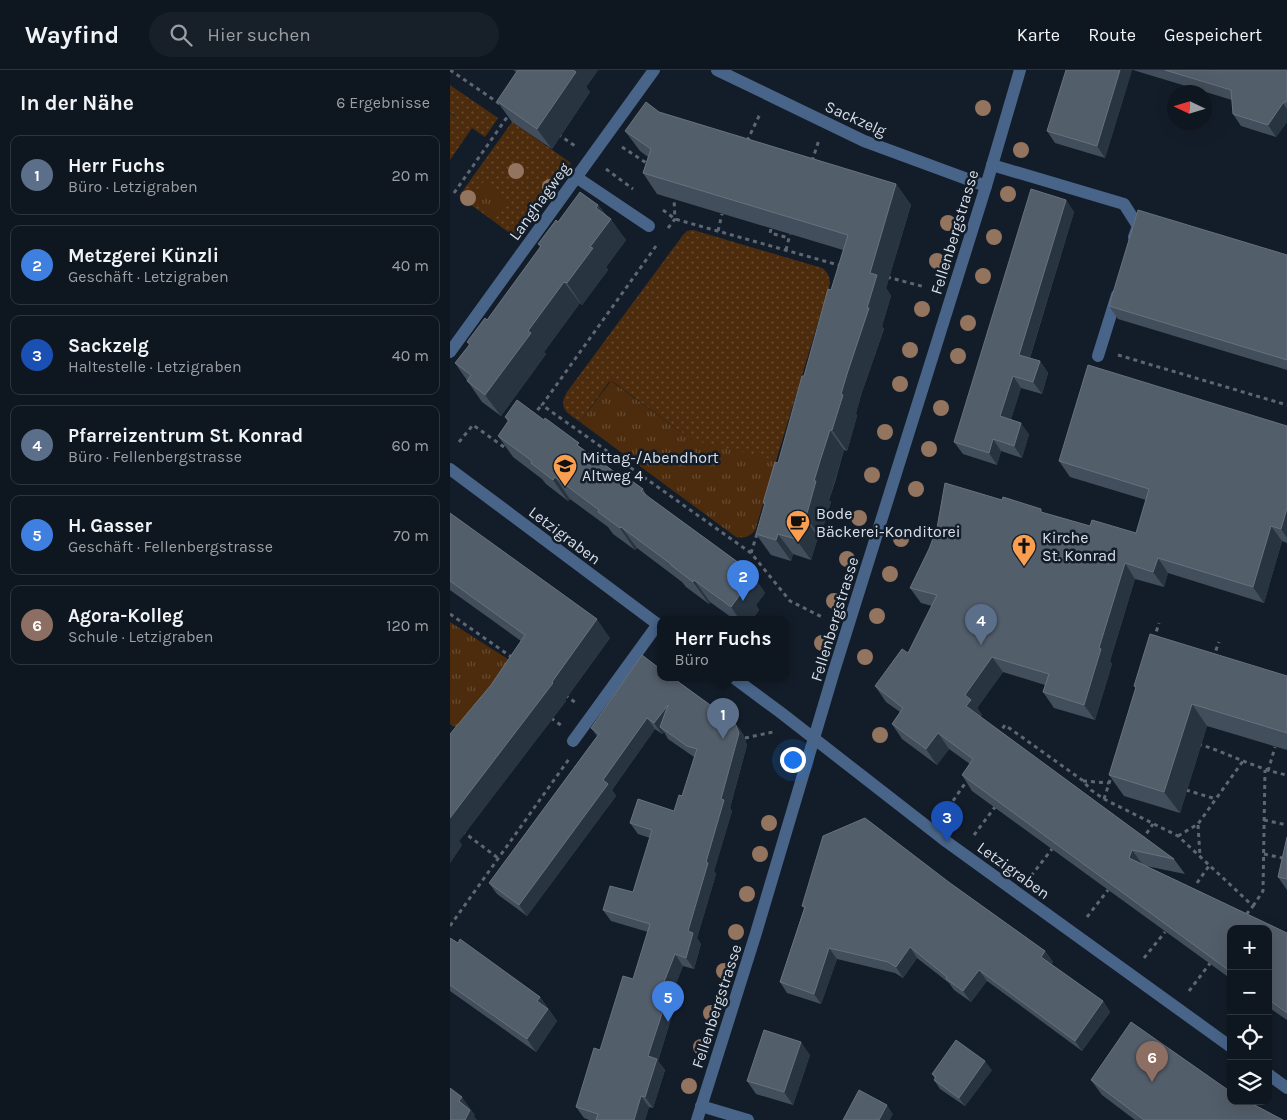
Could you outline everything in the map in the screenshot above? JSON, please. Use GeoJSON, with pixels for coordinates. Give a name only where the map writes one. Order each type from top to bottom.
{"type":"FeatureCollection","features":[{"type":"Feature","properties":{"kind":"street","name":"Langhagweg"},"geometry":{"type":"LineString","coordinates":[[450,352],[654,70]]}},
{"type":"Feature","properties":{"kind":"street","name":"Sackzelg"},"geometry":{"type":"LineString","coordinates":[[717,70],[864,141],[986,186]]}},
{"type":"Feature","properties":{"kind":"street","name":"Fellenbergstrasse"},"geometry":{"type":"LineString","coordinates":[[697,1120],[754,941],[814,739],[986,186],[1020,70]]}},
{"type":"Feature","properties":{"kind":"street"},"geometry":{"type":"LineString","coordinates":[[992,164],[1124,204],[1138,226],[1132,245]]}},
{"type":"Feature","properties":{"kind":"street"},"geometry":{"type":"LineString","coordinates":[[576,178],[650,226]]}},
{"type":"Feature","properties":{"kind":"street"},"geometry":{"type":"LineString","coordinates":[[1099,353],[1120,283]]}},
{"type":"Feature","properties":{"kind":"street","name":"Letzigraben"},"geometry":{"type":"LineString","coordinates":[[450,470],[657,624]]}},
{"type":"Feature","properties":{"kind":"street"},"geometry":{"type":"LineString","coordinates":[[574,743],[592,715],[657,628]]}},
{"type":"Feature","properties":{"kind":"street","name":"Letzigraben"},"geometry":{"type":"LineString","coordinates":[[738,681],[946,842],[1227,1044]]}},
{"type":"Feature","properties":{"kind":"street"},"geometry":{"type":"LineString","coordinates":[[1272,1077],[1287,1088]]}},
{"type":"Feature","properties":{"kind":"street"},"geometry":{"type":"LineString","coordinates":[[701,1106],[748,1120]]}},
{"type":"Feature","properties":{"kind":"path"},"geometry":{"type":"LineString","coordinates":[[450,70],[505,107]]}},
{"type":"Feature","properties":{"kind":"path"},"geometry":{"type":"LineString","coordinates":[[454,193],[514,107]]}},
{"type":"Feature","properties":{"kind":"path"},"geometry":{"type":"LineString","coordinates":[[745,144],[760,114]]}},
{"type":"Feature","properties":{"kind":"path"},"geometry":{"type":"LineString","coordinates":[[552,129],[635,190]]}},
{"type":"Feature","properties":{"kind":"path"},"geometry":{"type":"LineString","coordinates":[[606,137],[650,165]]}},
{"type":"Feature","properties":{"kind":"path"},"geometry":{"type":"LineString","coordinates":[[810,168],[819,140]]}},
{"type":"Feature","properties":{"kind":"path"},"geometry":{"type":"LineString","coordinates":[[664,235],[675,219],[674,199]]}},
{"type":"Feature","properties":{"kind":"path"},"geometry":{"type":"LineString","coordinates":[[659,207],[675,219],[843,266],[840,276]]}},
{"type":"Feature","properties":{"kind":"path"},"geometry":{"type":"LineString","coordinates":[[718,231],[722,214]]}},
{"type":"Feature","properties":{"kind":"path"},"geometry":{"type":"LineString","coordinates":[[771,229],[770,233],[790,236],[786,250]]}},
{"type":"Feature","properties":{"kind":"path"},"geometry":{"type":"LineString","coordinates":[[529,419],[542,405],[658,243]]}},
{"type":"Feature","properties":{"kind":"path"},"geometry":{"type":"LineString","coordinates":[[880,275],[925,287]]}},
{"type":"Feature","properties":{"kind":"path"},"geometry":{"type":"LineString","coordinates":[[1099,353],[1287,406]]}},
{"type":"Feature","properties":{"kind":"path"},"geometry":{"type":"LineString","coordinates":[[542,405],[751,553],[790,601],[824,618]]}},
{"type":"Feature","properties":{"kind":"path"},"geometry":{"type":"LineString","coordinates":[[459,442],[473,424],[504,447],[510,440]]}},
{"type":"Feature","properties":{"kind":"path"},"geometry":{"type":"LineString","coordinates":[[751,553],[760,525]]}},
{"type":"Feature","properties":{"kind":"path"},"geometry":{"type":"LineString","coordinates":[[450,614],[516,661]]}},
{"type":"Feature","properties":{"kind":"path"},"geometry":{"type":"LineString","coordinates":[[1153,641],[1159,623]]}},
{"type":"Feature","properties":{"kind":"path"},"geometry":{"type":"LineString","coordinates":[[1213,660],[1219,642]]}},
{"type":"Feature","properties":{"kind":"path"},"geometry":{"type":"LineString","coordinates":[[562,693],[592,715]]}},
{"type":"Feature","properties":{"kind":"path"},"geometry":{"type":"LineString","coordinates":[[450,926],[498,858],[574,743],[546,715]]}},
{"type":"Feature","properties":{"kind":"path"},"geometry":{"type":"LineString","coordinates":[[994,741],[1004,725],[1082,780],[1091,790],[1104,799],[1178,836],[1253,906]]}},
{"type":"Feature","properties":{"kind":"path"},"geometry":{"type":"LineString","coordinates":[[744,738],[773,732]]}},
{"type":"Feature","properties":{"kind":"path"},"geometry":{"type":"LineString","coordinates":[[1191,742],[1216,749],[1266,771],[1287,775]]}},
{"type":"Feature","properties":{"kind":"path"},"geometry":{"type":"LineString","coordinates":[[1242,921],[1263,891],[1266,771],[1276,747]]}},
{"type":"Feature","properties":{"kind":"path"},"geometry":{"type":"LineString","coordinates":[[1031,753],[1035,748]]}},
{"type":"Feature","properties":{"kind":"path"},"geometry":{"type":"LineString","coordinates":[[1178,836],[1198,824],[1243,761]]}},
{"type":"Feature","properties":{"kind":"path"},"geometry":{"type":"LineString","coordinates":[[1104,799],[1114,766]]}},
{"type":"Feature","properties":{"kind":"path"},"geometry":{"type":"LineString","coordinates":[[944,814],[972,773]]}},
{"type":"Feature","properties":{"kind":"path"},"geometry":{"type":"LineString","coordinates":[[1082,780],[1109,783]]}},
{"type":"Feature","properties":{"kind":"path"},"geometry":{"type":"LineString","coordinates":[[1088,795],[1091,790]]}},
{"type":"Feature","properties":{"kind":"path"},"geometry":{"type":"LineString","coordinates":[[1186,790],[1216,799]]}},
{"type":"Feature","properties":{"kind":"path"},"geometry":{"type":"LineString","coordinates":[[974,835],[995,807]]}},
{"type":"Feature","properties":{"kind":"path"},"geometry":{"type":"LineString","coordinates":[[1264,820],[1287,826]]}},
{"type":"Feature","properties":{"kind":"path"},"geometry":{"type":"LineString","coordinates":[[1141,842],[1154,824]]}},
{"type":"Feature","properties":{"kind":"path"},"geometry":{"type":"LineString","coordinates":[[1198,824],[1200,857]]}},
{"type":"Feature","properties":{"kind":"path"},"geometry":{"type":"LineString","coordinates":[[458,828],[498,858]]}},
{"type":"Feature","properties":{"kind":"path"},"geometry":{"type":"LineString","coordinates":[[1031,876],[1052,849]]}},
{"type":"Feature","properties":{"kind":"path"},"geometry":{"type":"LineString","coordinates":[[1264,854],[1287,860]]}},
{"type":"Feature","properties":{"kind":"path"},"geometry":{"type":"LineString","coordinates":[[1197,884],[1209,866]]}},
{"type":"Feature","properties":{"kind":"path"},"geometry":{"type":"LineString","coordinates":[[1087,917],[1108,890]]}},
{"type":"Feature","properties":{"kind":"path"},"geometry":{"type":"LineString","coordinates":[[1144,958],[1165,932]]}},
{"type":"Feature","properties":{"kind":"path"},"geometry":{"type":"LineString","coordinates":[[1189,991],[1213,960]]}},
{"type":"Feature","properties":{"kind":"green space"},"geometry":{"type":"Polygon","coordinates":[[[450,85],[498,118],[485,137],[472,128],[450,160],[450,113],[457,118],[450,112],[450,85]]]}},
{"type":"Feature","properties":{"kind":"green space"},"geometry":{"type":"Polygon","coordinates":[[[512,122],[571,163],[518,239],[459,196],[512,122]]]}},
{"type":"Feature","properties":{"kind":"green space"},"geometry":{"type":"Polygon","coordinates":[[[483,182],[507,199],[492,217],[470,201],[483,182]]]}},
{"type":"Feature","properties":{"kind":"green space"},"geometry":{"type":"Polygon","coordinates":[[[693,230],[822,268],[829,276],[830,281],[755,530],[749,536],[744,537],[736,537],[692,440],[612,381],[609,382],[580,422],[565,410],[563,403],[567,392],[683,235],[687,231],[693,230]]]}},
{"type":"Feature","properties":{"kind":"green space"},"geometry":{"type":"Polygon","coordinates":[[[611,381],[692,440],[776,460],[755,530],[749,536],[736,537],[580,422],[611,381]]]}},
{"type":"Feature","properties":{"kind":"green space"},"geometry":{"type":"Polygon","coordinates":[[[450,622],[517,665],[464,733],[450,724],[450,622]]]}},
{"type":"Feature","properties":{"kind":"building"},"geometry":{"type":"Polygon","coordinates":[[[518,70],[573,70],[576,72],[537,129],[497,101],[518,70]]]}},
{"type":"Feature","properties":{"kind":"building"},"geometry":{"type":"Polygon","coordinates":[[[1066,70],[1120,70],[1097,146],[1047,131],[1066,70]]]}},
{"type":"Feature","properties":{"kind":"building"},"geometry":{"type":"Polygon","coordinates":[[[1165,70],[1287,70],[1287,101],[1283,103],[1268,125],[1233,114],[1231,90],[1165,70]]]}},
{"type":"Feature","properties":{"kind":"building"},"geometry":{"type":"Polygon","coordinates":[[[646,102],[659,112],[896,184],[870,273],[877,275],[867,308],[869,308],[847,374],[841,394],[843,395],[832,430],[830,430],[820,461],[806,517],[803,516],[796,539],[778,534],[776,540],[756,534],[775,462],[778,463],[828,289],[831,290],[848,235],[643,173],[651,149],[625,131],[646,102]]]}},
{"type":"Feature","properties":{"kind":"building"},"geometry":{"type":"Polygon","coordinates":[[[1031,189],[1066,200],[1019,355],[1040,361],[1033,382],[1013,376],[1000,416],[1021,423],[1014,446],[993,439],[989,453],[954,442],[1031,189]]]}},
{"type":"Feature","properties":{"kind":"building"},"geometry":{"type":"Polygon","coordinates":[[[580,192],[598,205],[596,208],[611,219],[590,247],[593,248],[567,283],[564,282],[528,331],[531,333],[485,395],[467,381],[471,375],[455,363],[470,344],[467,342],[485,318],[487,320],[541,246],[538,244],[556,220],[558,222],[580,192]]]}},
{"type":"Feature","properties":{"kind":"building"},"geometry":{"type":"Polygon","coordinates":[[[1138,210],[1287,255],[1287,360],[1109,306],[1138,210]]]}},
{"type":"Feature","properties":{"kind":"building"},"geometry":{"type":"Polygon","coordinates":[[[1088,365],[1287,426],[1287,508],[1281,529],[1271,526],[1253,587],[1158,558],[1153,572],[1125,563],[1084,705],[1043,692],[1049,674],[992,657],[965,695],[971,700],[966,706],[1174,859],[1132,850],[1129,858],[1270,925],[1227,925],[1227,969],[962,775],[973,759],[938,733],[926,749],[892,724],[903,708],[875,686],[902,649],[908,653],[937,595],[910,588],[937,528],[945,483],[1002,500],[1003,497],[1041,509],[1041,512],[1090,526],[1092,520],[1136,533],[1149,489],[1059,461],[1088,365]]]}},
{"type":"Feature","properties":{"kind":"building"},"geometry":{"type":"Polygon","coordinates":[[[517,400],[579,443],[577,445],[616,473],[618,471],[643,489],[641,491],[650,498],[750,571],[739,585],[744,589],[731,607],[694,580],[693,582],[621,527],[598,512],[599,510],[555,477],[553,480],[531,463],[532,461],[498,436],[509,420],[505,417],[517,400]]]}},
{"type":"Feature","properties":{"kind":"building"},"geometry":{"type":"Polygon","coordinates":[[[450,513],[597,619],[553,683],[450,818],[450,734],[491,685],[525,635],[450,581],[450,513]]]}},
{"type":"Feature","properties":{"kind":"building"},"geometry":{"type":"Polygon","coordinates":[[[1150,634],[1287,676],[1287,733],[1192,704],[1164,792],[1109,775],[1150,634]]]}},
{"type":"Feature","properties":{"kind":"building"},"geometry":{"type":"Polygon","coordinates":[[[642,655],[657,667],[657,681],[677,681],[735,723],[739,733],[721,799],[724,800],[706,862],[708,863],[688,931],[693,933],[686,958],[675,954],[660,992],[668,995],[648,1056],[657,1059],[645,1097],[641,1096],[634,1120],[596,1120],[598,1114],[576,1107],[594,1048],[600,1050],[623,976],[633,979],[650,924],[603,910],[610,886],[633,892],[652,830],[630,823],[638,799],[674,811],[679,795],[682,796],[697,749],[687,746],[660,727],[668,705],[654,723],[647,718],[603,780],[608,784],[519,905],[489,883],[599,734],[591,728],[642,655]]]}},
{"type":"Feature","properties":{"kind":"building"},"geometry":{"type":"Polygon","coordinates":[[[865,818],[950,883],[1045,951],[1041,957],[1103,1001],[1075,1041],[979,970],[963,991],[946,979],[947,977],[910,947],[896,967],[888,962],[829,948],[814,994],[780,982],[805,907],[802,906],[823,836],[865,818]]]}},
{"type":"Feature","properties":{"kind":"building"},"geometry":{"type":"Polygon","coordinates":[[[1287,837],[1287,879],[1278,877],[1287,837]]]}},
{"type":"Feature","properties":{"kind":"building"},"geometry":{"type":"Polygon","coordinates":[[[1272,926],[1287,933],[1287,1013],[1272,1002],[1272,926]]]}},
{"type":"Feature","properties":{"kind":"building"},"geometry":{"type":"Polygon","coordinates":[[[450,938],[458,943],[460,939],[540,997],[537,1001],[548,1009],[527,1039],[450,985],[450,938]]]}},
{"type":"Feature","properties":{"kind":"building"},"geometry":{"type":"Polygon","coordinates":[[[1131,1022],[1227,1089],[1227,1105],[1255,1105],[1283,1120],[1144,1120],[1091,1080],[1131,1022]]]}},
{"type":"Feature","properties":{"kind":"building"},"geometry":{"type":"Polygon","coordinates":[[[764,1030],[801,1042],[784,1092],[747,1081],[764,1030]]]}},
{"type":"Feature","properties":{"kind":"building"},"geometry":{"type":"Polygon","coordinates":[[[956,1040],[985,1061],[959,1098],[934,1080],[936,1077],[932,1074],[956,1040]]]}},
{"type":"Feature","properties":{"kind":"building"},"geometry":{"type":"Polygon","coordinates":[[[450,1088],[462,1097],[459,1101],[470,1110],[465,1120],[450,1120],[450,1088]]]}},
{"type":"Feature","properties":{"kind":"building"},"geometry":{"type":"Polygon","coordinates":[[[859,1090],[887,1105],[879,1120],[843,1120],[859,1090]]]}},
{"type":"Feature","properties":{"kind":"place","name":"Mittag-/Abendhort Altweg 4"},"geometry":{"type":"Point","coordinates":[565,487]}},
{"type":"Feature","properties":{"kind":"place","name":"Bode Bäckerei-Konditorei"},"geometry":{"type":"Point","coordinates":[798,543]}},
{"type":"Feature","properties":{"kind":"place","name":"Kirche St. Konrad"},"geometry":{"type":"Point","coordinates":[1024,567]}},
{"type":"Feature","properties":{"kind":"place","name":"Metzgerei Künzli"},"geometry":{"type":"Point","coordinates":[743,601]}},
{"type":"Feature","properties":{"kind":"place","name":"Pfarreizentrum St. Konrad"},"geometry":{"type":"Point","coordinates":[981,645]}},
{"type":"Feature","properties":{"kind":"place","name":"Herr Fuchs"},"geometry":{"type":"Point","coordinates":[723,739]}},
{"type":"Feature","properties":{"kind":"place","name":"Sackzelg"},"geometry":{"type":"Point","coordinates":[947,842]}},
{"type":"Feature","properties":{"kind":"place","name":"H. Gasser"},"geometry":{"type":"Point","coordinates":[668,1022]}},
{"type":"Feature","properties":{"kind":"place","name":"Agora-Kolleg"},"geometry":{"type":"Point","coordinates":[1152,1082]}}]}
